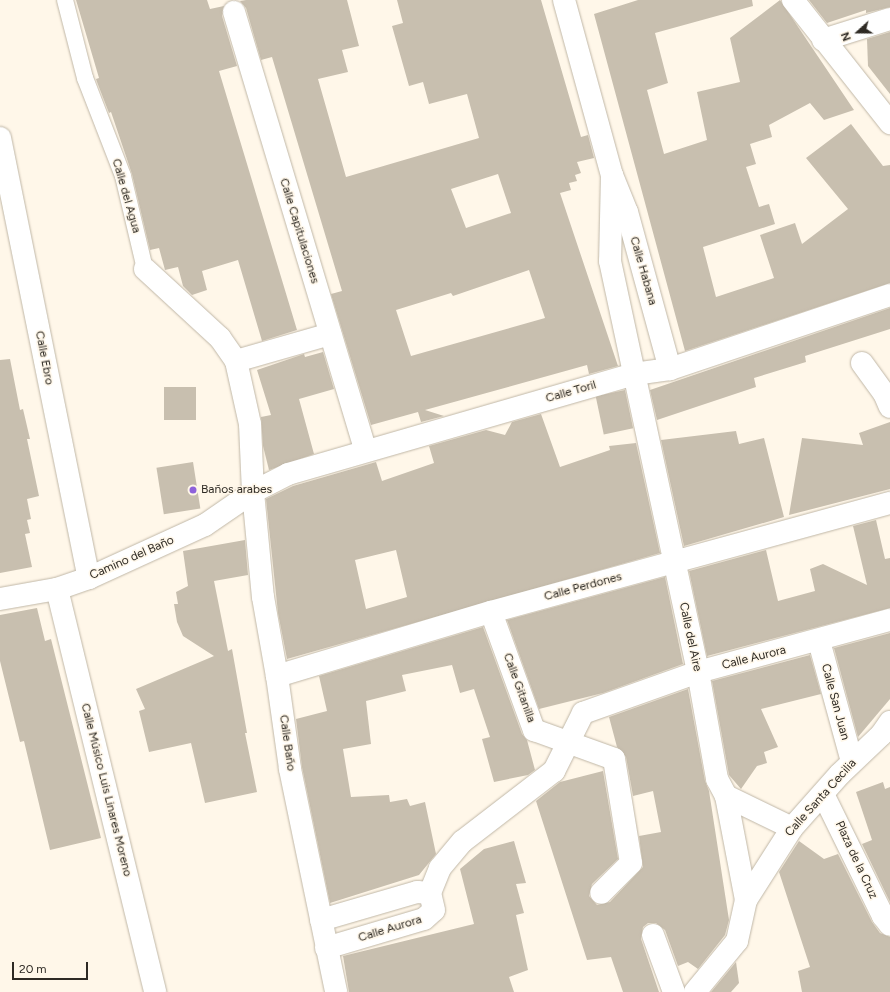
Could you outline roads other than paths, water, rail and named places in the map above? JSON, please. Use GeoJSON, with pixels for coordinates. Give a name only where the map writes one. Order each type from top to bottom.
{"type":"FeatureCollection","features":[{"type":"Feature","properties":{"kind":"street","name":"Calle del Agua"},"geometry":{"type":"LineString","coordinates":[[65,0],[85,78],[123,176],[146,269],[220,338],[236,361],[250,424],[253,492]]}},
{"type":"Feature","properties":{"kind":"street","name":"Calle Habana"},"geometry":{"type":"LineString","coordinates":[[564,0],[612,175],[627,212],[670,369]]}},
{"type":"Feature","properties":{"kind":"street"},"geometry":{"type":"LineString","coordinates":[[793,0],[823,40],[890,123]]}},
{"type":"Feature","properties":{"kind":"street","name":"Calle Capitulaciones"},"geometry":{"type":"LineString","coordinates":[[234,12],[365,450]]}},
{"type":"Feature","properties":{"kind":"street"},"geometry":{"type":"LineString","coordinates":[[823,40],[890,19]]}},
{"type":"Feature","properties":{"kind":"street","name":"Calle Ebro"},"geometry":{"type":"LineString","coordinates":[[0,138],[89,578]]}},
{"type":"Feature","properties":{"kind":"street","name":"Calle Habana"},"geometry":{"type":"LineString","coordinates":[[612,175],[610,261],[634,374]]}},
{"type":"Feature","properties":{"kind":"street","name":"Calle Toril"},"geometry":{"type":"LineString","coordinates":[[253,492],[288,474],[365,450],[634,374],[670,369],[890,295]]}},
{"type":"Feature","properties":{"kind":"street"},"geometry":{"type":"LineString","coordinates":[[236,361],[330,334]]}},
{"type":"Feature","properties":{"kind":"street"},"geometry":{"type":"LineString","coordinates":[[862,363],[884,393],[890,407]]}},
{"type":"Feature","properties":{"kind":"street","name":"Calle del Aire"},"geometry":{"type":"LineString","coordinates":[[634,374],[673,562],[698,672],[717,779],[726,796],[746,900]]}},
{"type":"Feature","properties":{"kind":"street","name":"Camino del Baño"},"geometry":{"type":"LineString","coordinates":[[0,599],[57,589],[89,578],[205,525],[253,492]]}},
{"type":"Feature","properties":{"kind":"street","name":"Calle Baño"},"geometry":{"type":"LineString","coordinates":[[253,492],[263,597],[278,676],[290,769],[336,992]]}},
{"type":"Feature","properties":{"kind":"street","name":"Calle Perdones"},"geometry":{"type":"LineString","coordinates":[[278,676],[491,612],[890,503]]}},
{"type":"Feature","properties":{"kind":"street","name":"Calle Músico Luis Linares Moreno"},"geometry":{"type":"LineString","coordinates":[[57,589],[155,992]]}},
{"type":"Feature","properties":{"kind":"street","name":"Calle Gitanilla"},"geometry":{"type":"LineString","coordinates":[[491,612],[534,730],[568,743]]}},
{"type":"Feature","properties":{"kind":"street","name":"Calle Aurora"},"geometry":{"type":"LineString","coordinates":[[326,948],[424,920],[434,910],[430,893],[440,868],[464,841],[554,772],[583,713],[698,672],[819,641],[890,620]]}},
{"type":"Feature","properties":{"kind":"street","name":"Calle San Juan"},"geometry":{"type":"LineString","coordinates":[[819,641],[852,762]]}},
{"type":"Feature","properties":{"kind":"street","name":"Calle Santa Cecilia"},"geometry":{"type":"LineString","coordinates":[[746,900],[792,828],[852,762],[881,735],[890,722]]}},
{"type":"Feature","properties":{"kind":"street"},"geometry":{"type":"LineString","coordinates":[[568,743],[614,759],[631,863],[600,893]]}},
{"type":"Feature","properties":{"kind":"street","name":"Plaza de la Cruz"},"geometry":{"type":"LineString","coordinates":[[822,794],[882,916],[890,925]]}},
{"type":"Feature","properties":{"kind":"street"},"geometry":{"type":"LineString","coordinates":[[726,796],[792,828]]}},
{"type":"Feature","properties":{"kind":"street"},"geometry":{"type":"LineString","coordinates":[[321,920],[417,892],[430,893]]}},
{"type":"Feature","properties":{"kind":"street"},"geometry":{"type":"LineString","coordinates":[[695,992],[737,941],[746,900]]}},
{"type":"Feature","properties":{"kind":"street"},"geometry":{"type":"LineString","coordinates":[[653,935],[674,992]]}},
{"type":"Feature","properties":{"kind":"place","name":"Baños arabes"},"geometry":{"type":"Point","coordinates":[193,490]}}]}
